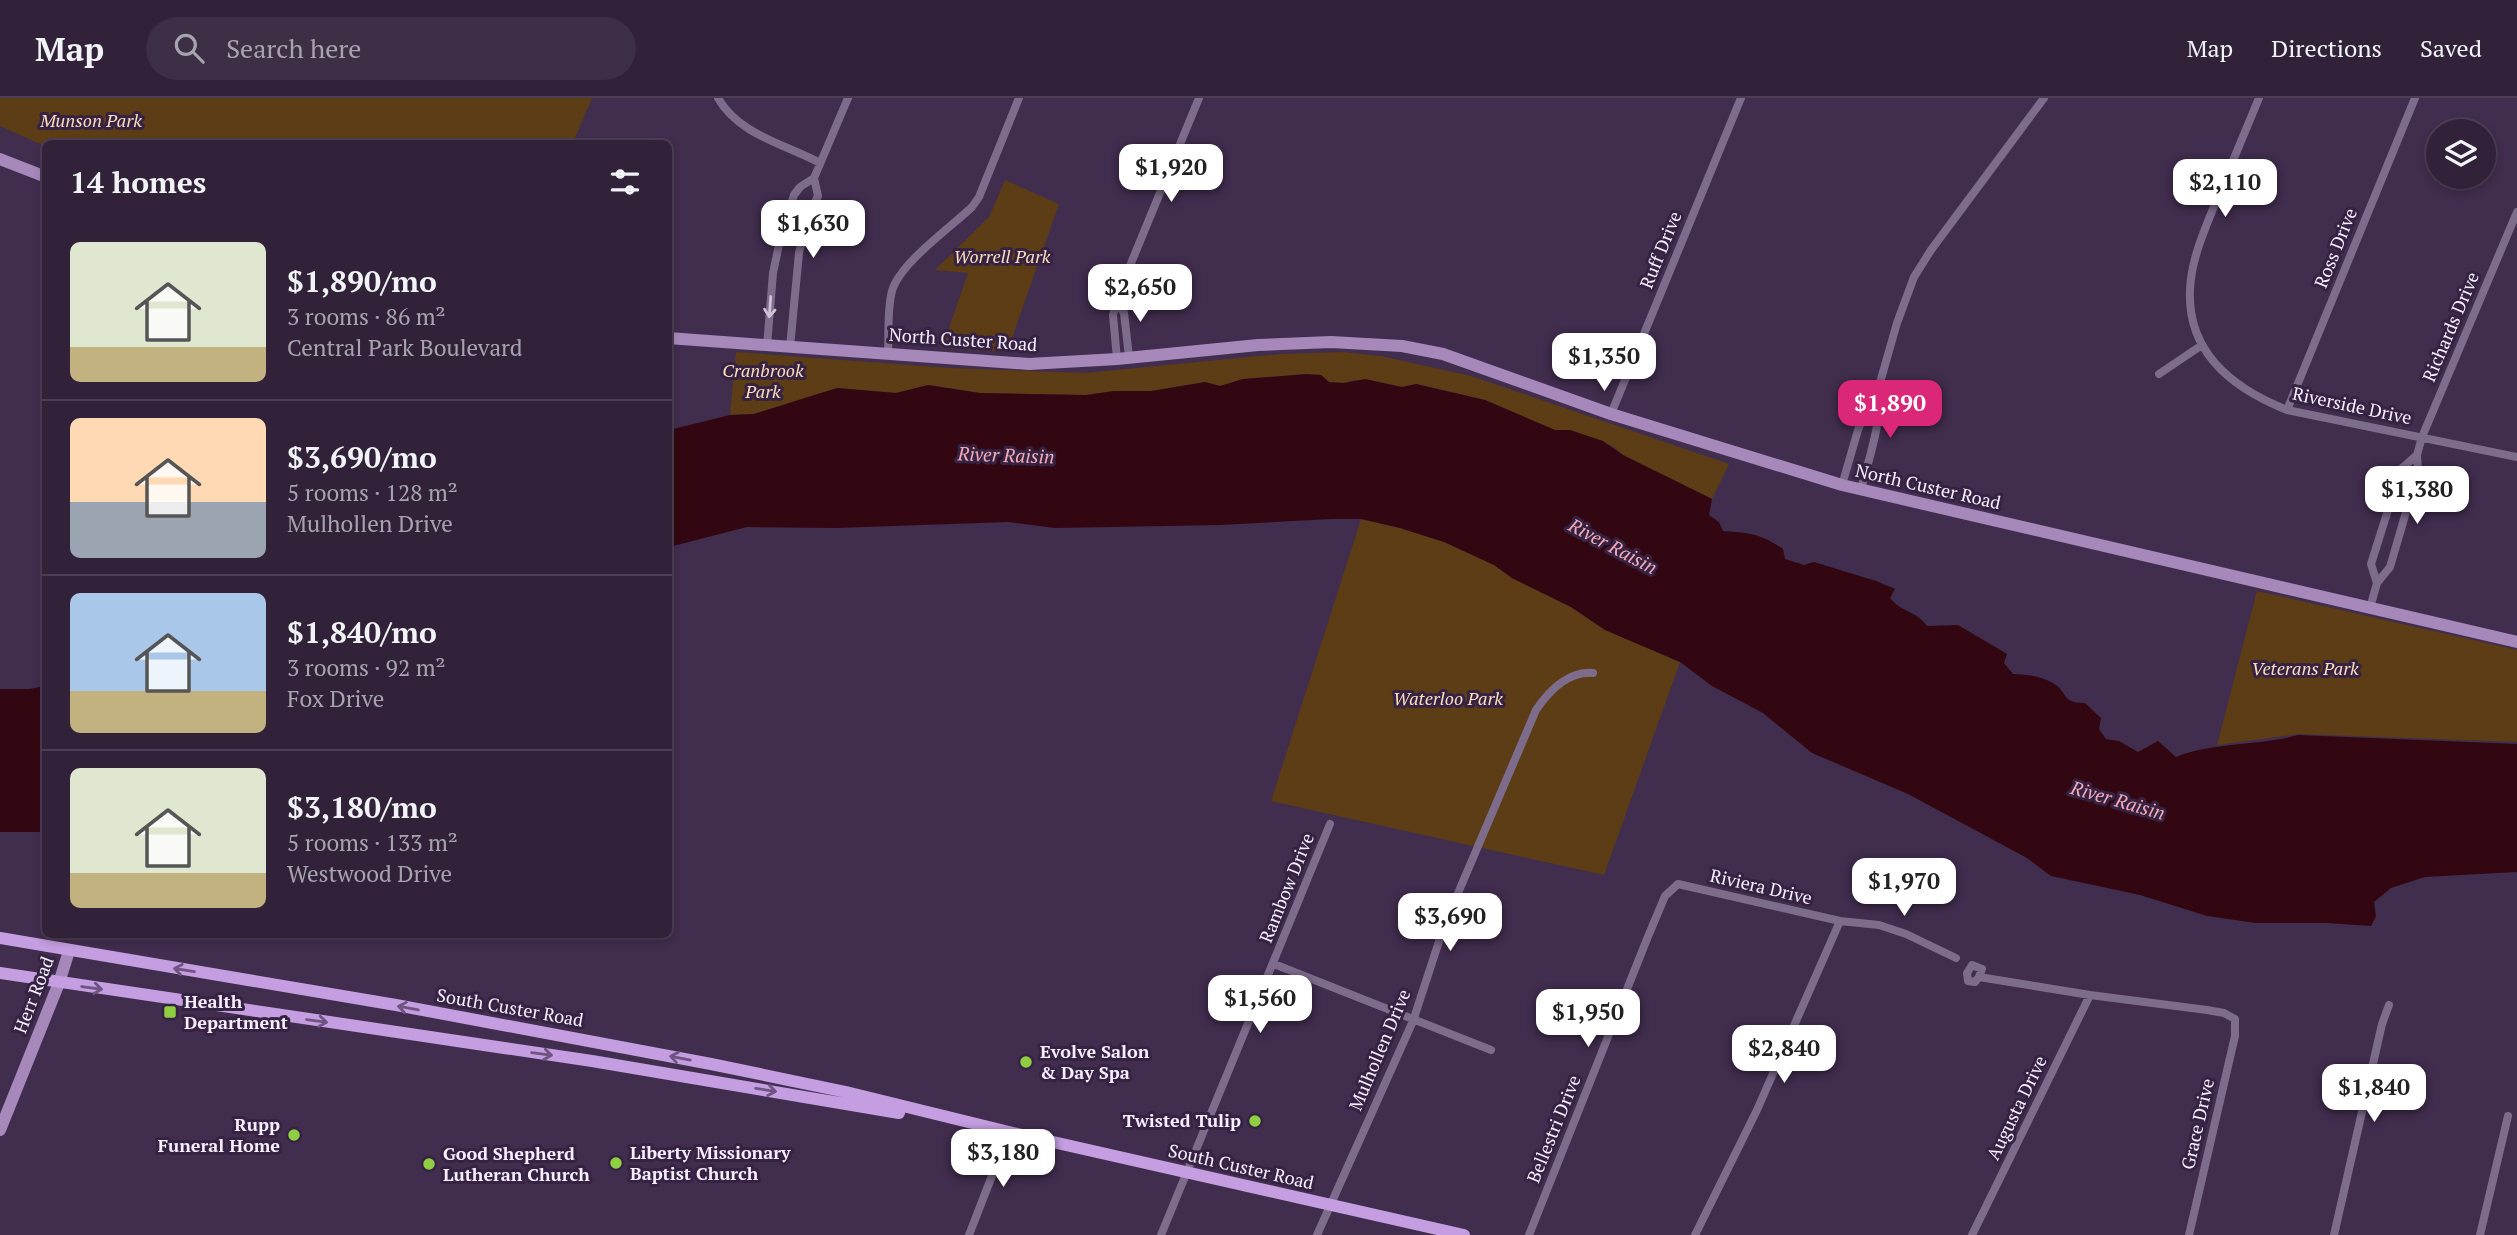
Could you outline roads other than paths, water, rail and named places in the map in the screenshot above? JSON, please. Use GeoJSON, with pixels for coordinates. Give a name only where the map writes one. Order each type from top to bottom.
{"type":"FeatureCollection","features":[{"type":"Feature","properties":{"kind":"main road","name":"South Custer Road"},"geometry":{"type":"LineString","coordinates":[[0,938],[599,1042],[846,1092],[1009,1132],[1464,1235]]}},
{"type":"Feature","properties":{"kind":"main road","name":"South Custer Road"},"geometry":{"type":"LineString","coordinates":[[0,974],[603,1063],[1009,1132]]}},
{"type":"Feature","properties":{"kind":"street"},"geometry":{"type":"LineString","coordinates":[[718,98],[736,121],[755,133],[820,163]]}},
{"type":"Feature","properties":{"kind":"street"},"geometry":{"type":"LineString","coordinates":[[790,347],[799,253],[808,214],[818,196],[814,178],[848,98]]}},
{"type":"Feature","properties":{"kind":"street"},"geometry":{"type":"LineString","coordinates":[[888,352],[890,303],[894,284],[979,197],[1019,98]]}},
{"type":"Feature","properties":{"kind":"street"},"geometry":{"type":"LineString","coordinates":[[1123,358],[1124,313],[1117,302],[1125,276],[1199,98]]}},
{"type":"Feature","properties":{"kind":"street","name":"Ruff Drive"},"geometry":{"type":"LineString","coordinates":[[1611,414],[1741,98]]}},
{"type":"Feature","properties":{"kind":"street"},"geometry":{"type":"LineString","coordinates":[[1842,485],[1858,430],[1869,402],[1879,386],[1897,323],[1914,277],[1939,238],[2044,98]]}},
{"type":"Feature","properties":{"kind":"street"},"geometry":{"type":"LineString","coordinates":[[2159,374],[2202,345],[2193,320],[2190,300],[2193,269],[2212,211],[2259,98]]}},
{"type":"Feature","properties":{"kind":"street","name":"Ross Drive"},"geometry":{"type":"LineString","coordinates":[[2287,410],[2415,98]]}},
{"type":"Feature","properties":{"kind":"street"},"geometry":{"type":"LineString","coordinates":[[0,159],[42,175]]}},
{"type":"Feature","properties":{"kind":"street"},"geometry":{"type":"LineString","coordinates":[[767,346],[773,273],[781,235],[794,195],[800,187],[814,178]]}},
{"type":"Feature","properties":{"kind":"street","name":"Richards Drive"},"geometry":{"type":"LineString","coordinates":[[2370,608],[2377,583],[2390,566],[2418,471],[2417,455],[2422,437],[2517,212]]}},
{"type":"Feature","properties":{"kind":"street","name":"North Custer Road"},"geometry":{"type":"LineString","coordinates":[[672,338],[1029,364],[1258,345],[1331,342],[1402,346],[1443,355],[1611,414],[1842,485],[2517,642]]}},
{"type":"Feature","properties":{"kind":"street","name":"Riverside Drive"},"geometry":{"type":"LineString","coordinates":[[2202,345],[2231,380],[2265,401],[2287,410],[2517,457]]}},
{"type":"Feature","properties":{"kind":"street"},"geometry":{"type":"LineString","coordinates":[[1861,489],[1876,435],[1881,404],[1879,386]]}},
{"type":"Feature","properties":{"kind":"street","name":"Richards Drive"},"geometry":{"type":"LineString","coordinates":[[2377,583],[2371,564],[2401,469],[2417,455]]}},
{"type":"Feature","properties":{"kind":"street","name":"Mulhollen Drive"},"geometry":{"type":"LineString","coordinates":[[1317,1235],[1413,1021],[1444,926],[1536,710],[1547,694],[1557,686],[1576,674],[1593,673]]}},
{"type":"Feature","properties":{"kind":"street","name":"Rambow Drive"},"geometry":{"type":"LineString","coordinates":[[1161,1235],[1330,824]]}},
{"type":"Feature","properties":{"kind":"street","name":"Riviera Drive"},"geometry":{"type":"LineString","coordinates":[[1678,884],[1840,921],[1879,925],[1906,934],[1956,958]]}},
{"type":"Feature","properties":{"kind":"street","name":"Bellestri Drive"},"geometry":{"type":"LineString","coordinates":[[1529,1235],[1665,896],[1678,884]]}},
{"type":"Feature","properties":{"kind":"street"},"geometry":{"type":"LineString","coordinates":[[1695,1235],[1758,1110],[1840,921]]}},
{"type":"Feature","properties":{"kind":"street","name":"Herr Road"},"geometry":{"type":"LineString","coordinates":[[0,1130],[59,983],[69,951]]}},
{"type":"Feature","properties":{"kind":"street"},"geometry":{"type":"LineString","coordinates":[[1274,964],[1491,1050]]}},
{"type":"Feature","properties":{"kind":"street"},"geometry":{"type":"LineString","coordinates":[[1979,976],[2090,995]]}},
{"type":"Feature","properties":{"kind":"street","name":"Grace Drive"},"geometry":{"type":"LineString","coordinates":[[2090,995],[2207,1010],[2224,1013],[2235,1019],[2235,1036],[2189,1235]]}},
{"type":"Feature","properties":{"kind":"street","name":"Augusta Drive"},"geometry":{"type":"LineString","coordinates":[[1972,1235],[2090,995]]}},
{"type":"Feature","properties":{"kind":"street"},"geometry":{"type":"LineString","coordinates":[[2334,1235],[2382,1024],[2389,1005]]}},
{"type":"Feature","properties":{"kind":"street"},"geometry":{"type":"LineString","coordinates":[[2480,1235],[2508,1116]]}},
{"type":"Feature","properties":{"kind":"street"},"geometry":{"type":"LineString","coordinates":[[969,1235],[1009,1132]]}},
{"type":"Feature","properties":{"kind":"water","name":"River Raisin"},"geometry":{"type":"Polygon","coordinates":[[[1307,374],[1321,375],[1329,382],[1344,383],[1365,379],[1402,387],[1416,384],[1485,400],[1555,430],[1570,430],[1603,441],[1623,455],[1712,499],[1709,515],[1719,522],[1723,531],[1761,537],[1783,549],[1785,559],[1804,565],[1814,562],[1895,589],[1890,598],[1927,626],[1958,625],[2007,654],[2004,663],[2013,674],[2043,678],[2058,686],[2068,699],[2085,703],[2101,718],[2099,729],[2106,739],[2119,741],[2138,752],[2158,741],[2176,757],[2205,749],[2298,735],[2517,744],[2517,872],[2425,877],[2391,888],[2374,902],[2376,916],[2371,926],[2256,923],[2207,916],[2140,895],[2051,876],[2027,858],[1908,794],[1812,753],[1763,713],[1712,686],[1680,662],[1605,630],[1571,607],[1512,578],[1494,565],[1444,542],[1361,519],[1055,528],[1008,522],[836,528],[747,527],[672,546],[672,429],[730,415],[754,414],[837,388],[896,393],[928,385],[980,393],[1086,395],[1114,391],[1151,391],[1205,382],[1220,386],[1243,379],[1307,374]]]}},
{"type":"Feature","properties":{"kind":"water"},"geometry":{"type":"Polygon","coordinates":[[[42,687],[42,832],[0,832],[0,689],[42,687]]]}},
{"type":"Feature","properties":{"kind":"place","name":"Health Department"},"geometry":{"type":"Point","coordinates":[170,1012]}},
{"type":"Feature","properties":{"kind":"place","name":"Evolve Salon & Day Spa"},"geometry":{"type":"Point","coordinates":[1026,1062]}},
{"type":"Feature","properties":{"kind":"place","name":"Twisted Tulip"},"geometry":{"type":"Point","coordinates":[1255,1121]}},
{"type":"Feature","properties":{"kind":"place","name":"Rupp Funeral Home"},"geometry":{"type":"Point","coordinates":[294,1135]}},
{"type":"Feature","properties":{"kind":"place","name":"Liberty Missionary Baptist Church"},"geometry":{"type":"Point","coordinates":[616,1163]}},
{"type":"Feature","properties":{"kind":"place","name":"Good Shepherd Lutheran Church"},"geometry":{"type":"Point","coordinates":[429,1164]}},
{"type":"Feature","properties":{"kind":"park label","name":"Munson Park"},"geometry":{"type":"Point","coordinates":[91,121]}},
{"type":"Feature","properties":{"kind":"park label","name":"Worrell Park"},"geometry":{"type":"Point","coordinates":[1002,257]}},
{"type":"Feature","properties":{"kind":"park label","name":"Cranbrook Park"},"geometry":{"type":"Point","coordinates":[763,381]}},
{"type":"Feature","properties":{"kind":"park label","name":"Veterans Park"},"geometry":{"type":"Point","coordinates":[2305,669]}},
{"type":"Feature","properties":{"kind":"park label","name":"Waterloo Park"},"geometry":{"type":"Point","coordinates":[1448,699]}}]}
